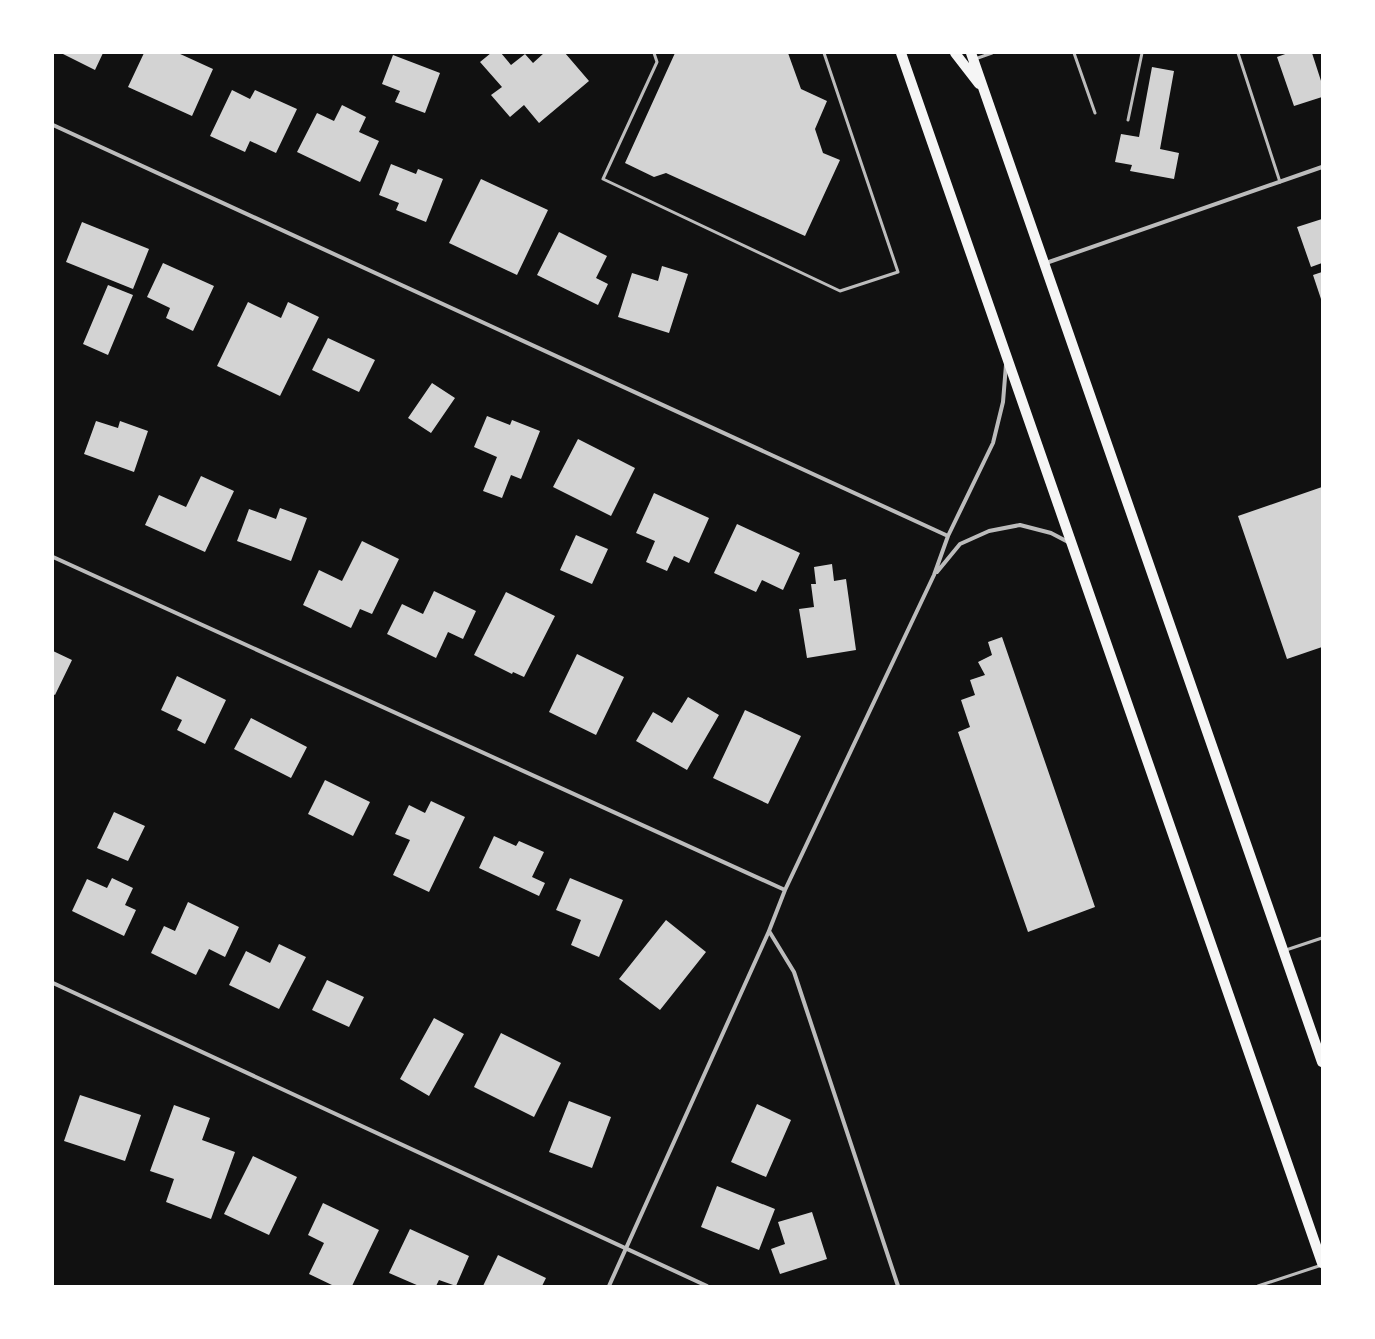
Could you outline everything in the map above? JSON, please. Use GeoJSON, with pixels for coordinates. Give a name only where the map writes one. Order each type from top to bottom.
{"type":"FeatureCollection","features":[{"type":"Feature","properties":{"kind":"main road"},"geometry":{"type":"LineString","coordinates":[[901,53],[1006,359],[1322,1264]]}},
{"type":"Feature","properties":{"kind":"main road"},"geometry":{"type":"LineString","coordinates":[[955,53],[985,92]]}},
{"type":"Feature","properties":{"kind":"main road"},"geometry":{"type":"LineString","coordinates":[[972,56],[1322,1062]]}},
{"type":"Feature","properties":{"kind":"street"},"geometry":{"type":"LineString","coordinates":[[53,124],[948,536]]}},
{"type":"Feature","properties":{"kind":"street"},"geometry":{"type":"LineString","coordinates":[[1045,263],[1322,167]]}},
{"type":"Feature","properties":{"kind":"street"},"geometry":{"type":"LineString","coordinates":[[609,1286],[627,1249],[769,931],[785,890],[934,576],[948,536],[993,443],[1003,402],[1006,359]]}},
{"type":"Feature","properties":{"kind":"street"},"geometry":{"type":"LineString","coordinates":[[934,576],[960,544],[989,531],[1020,525],[1051,533],[1071,544]]}},
{"type":"Feature","properties":{"kind":"street"},"geometry":{"type":"LineString","coordinates":[[53,557],[785,890]]}},
{"type":"Feature","properties":{"kind":"street"},"geometry":{"type":"LineString","coordinates":[[769,931],[794,972],[898,1286]]}},
{"type":"Feature","properties":{"kind":"street"},"geometry":{"type":"LineString","coordinates":[[53,983],[707,1286]]}},
{"type":"Feature","properties":{"kind":"lane"},"geometry":{"type":"LineString","coordinates":[[654,53],[657,62],[603,179],[840,291],[898,272],[824,53]]}},
{"type":"Feature","properties":{"kind":"lane"},"geometry":{"type":"LineString","coordinates":[[972,56],[992,53]]}},
{"type":"Feature","properties":{"kind":"lane"},"geometry":{"type":"LineString","coordinates":[[1074,53],[1094,112]]}},
{"type":"Feature","properties":{"kind":"lane"},"geometry":{"type":"LineString","coordinates":[[1128,120],[1142,53]]}},
{"type":"Feature","properties":{"kind":"lane"},"geometry":{"type":"LineString","coordinates":[[1238,53],[1280,182]]}},
{"type":"Feature","properties":{"kind":"lane"},"geometry":{"type":"LineString","coordinates":[[1284,951],[1322,938]]}},
{"type":"Feature","properties":{"kind":"lane"},"geometry":{"type":"LineString","coordinates":[[1258,1286],[1322,1264]]}},
{"type":"Feature","properties":{"kind":"building"},"geometry":{"type":"Polygon","coordinates":[[[61,53],[103,53],[95,70],[61,53]]]}},
{"type":"Feature","properties":{"kind":"building"},"geometry":{"type":"Polygon","coordinates":[[[144,53],[178,53],[213,69],[192,116],[128,87],[144,53]]]}},
{"type":"Feature","properties":{"kind":"building"},"geometry":{"type":"Polygon","coordinates":[[[491,53],[501,53],[511,65],[525,54],[533,63],[544,53],[565,53],[589,81],[539,123],[524,105],[510,117],[491,95],[502,87],[480,62],[491,53]]]}},
{"type":"Feature","properties":{"kind":"building"},"geometry":{"type":"Polygon","coordinates":[[[675,53],[788,53],[801,89],[827,101],[815,129],[823,153],[840,160],[805,236],[666,173],[654,177],[625,163],[675,53]]]}},
{"type":"Feature","properties":{"kind":"building"},"geometry":{"type":"Polygon","coordinates":[[[1288,53],[1312,53],[1322,84],[1322,97],[1294,106],[1277,57],[1288,53]]]}},
{"type":"Feature","properties":{"kind":"building"},"geometry":{"type":"Polygon","coordinates":[[[393,55],[440,73],[425,113],[395,102],[400,91],[382,84],[393,55]]]}},
{"type":"Feature","properties":{"kind":"building"},"geometry":{"type":"Polygon","coordinates":[[[1152,67],[1174,71],[1160,149],[1179,153],[1174,179],[1130,171],[1132,165],[1115,162],[1121,134],[1139,137],[1152,67]]]}},
{"type":"Feature","properties":{"kind":"building"},"geometry":{"type":"Polygon","coordinates":[[[232,90],[250,99],[255,90],[297,109],[276,153],[250,141],[245,152],[210,136],[232,90]]]}},
{"type":"Feature","properties":{"kind":"building"},"geometry":{"type":"Polygon","coordinates":[[[342,105],[366,117],[359,132],[379,141],[360,182],[297,152],[317,113],[334,121],[342,105]]]}},
{"type":"Feature","properties":{"kind":"building"},"geometry":{"type":"Polygon","coordinates":[[[391,164],[416,174],[418,169],[443,179],[426,222],[396,210],[399,203],[379,195],[391,164]]]}},
{"type":"Feature","properties":{"kind":"building"},"geometry":{"type":"Polygon","coordinates":[[[481,179],[548,210],[517,275],[449,243],[481,179]]]}},
{"type":"Feature","properties":{"kind":"building"},"geometry":{"type":"Polygon","coordinates":[[[1322,219],[1322,263],[1311,267],[1297,227],[1322,219]]]}},
{"type":"Feature","properties":{"kind":"building"},"geometry":{"type":"Polygon","coordinates":[[[82,222],[149,249],[133,289],[66,262],[82,222]]]}},
{"type":"Feature","properties":{"kind":"building"},"geometry":{"type":"Polygon","coordinates":[[[559,232],[607,256],[596,278],[608,284],[598,305],[537,275],[559,232]]]}},
{"type":"Feature","properties":{"kind":"building"},"geometry":{"type":"Polygon","coordinates":[[[163,263],[214,286],[193,331],[166,318],[170,308],[147,297],[163,263]]]}},
{"type":"Feature","properties":{"kind":"building"},"geometry":{"type":"Polygon","coordinates":[[[662,266],[688,274],[669,333],[618,317],[632,273],[658,281],[662,266]]]}},
{"type":"Feature","properties":{"kind":"building"},"geometry":{"type":"Polygon","coordinates":[[[1322,272],[1322,302],[1313,275],[1322,272]]]}},
{"type":"Feature","properties":{"kind":"building"},"geometry":{"type":"Polygon","coordinates":[[[108,285],[133,295],[108,355],[83,344],[108,285]]]}},
{"type":"Feature","properties":{"kind":"building"},"geometry":{"type":"Polygon","coordinates":[[[248,302],[281,318],[288,302],[319,317],[280,396],[217,366],[248,302]]]}},
{"type":"Feature","properties":{"kind":"building"},"geometry":{"type":"Polygon","coordinates":[[[328,338],[375,360],[359,392],[312,370],[328,338]]]}},
{"type":"Feature","properties":{"kind":"building"},"geometry":{"type":"Polygon","coordinates":[[[432,383],[455,398],[431,433],[408,418],[432,383]]]}},
{"type":"Feature","properties":{"kind":"building"},"geometry":{"type":"Polygon","coordinates":[[[487,416],[510,425],[512,420],[540,431],[521,479],[511,475],[502,498],[483,491],[497,457],[474,447],[487,416]]]}},
{"type":"Feature","properties":{"kind":"building"},"geometry":{"type":"Polygon","coordinates":[[[96,421],[118,428],[120,421],[148,431],[134,472],[84,454],[96,421]]]}},
{"type":"Feature","properties":{"kind":"building"},"geometry":{"type":"Polygon","coordinates":[[[578,439],[635,468],[611,516],[553,487],[578,439]]]}},
{"type":"Feature","properties":{"kind":"building"},"geometry":{"type":"Polygon","coordinates":[[[201,476],[234,491],[205,552],[145,525],[159,495],[186,507],[201,476]]]}},
{"type":"Feature","properties":{"kind":"building"},"geometry":{"type":"Polygon","coordinates":[[[1322,487],[1322,647],[1287,659],[1238,516],[1322,487]]]}},
{"type":"Feature","properties":{"kind":"building"},"geometry":{"type":"Polygon","coordinates":[[[654,493],[709,518],[689,563],[674,556],[667,571],[646,562],[655,541],[636,533],[654,493]]]}},
{"type":"Feature","properties":{"kind":"building"},"geometry":{"type":"Polygon","coordinates":[[[280,508],[307,518],[291,561],[237,541],[249,509],[276,519],[280,508]]]}},
{"type":"Feature","properties":{"kind":"building"},"geometry":{"type":"Polygon","coordinates":[[[737,524],[800,553],[783,590],[762,580],[756,592],[714,573],[737,524]]]}},
{"type":"Feature","properties":{"kind":"building"},"geometry":{"type":"Polygon","coordinates":[[[576,535],[608,549],[592,584],[560,570],[576,535]]]}},
{"type":"Feature","properties":{"kind":"building"},"geometry":{"type":"Polygon","coordinates":[[[362,541],[399,559],[372,614],[360,609],[351,628],[303,605],[319,570],[342,581],[362,541]]]}},
{"type":"Feature","properties":{"kind":"building"},"geometry":{"type":"Polygon","coordinates":[[[832,564],[834,581],[846,579],[856,650],[807,658],[799,609],[814,607],[811,584],[816,584],[814,567],[832,564]]]}},
{"type":"Feature","properties":{"kind":"building"},"geometry":{"type":"Polygon","coordinates":[[[434,591],[476,611],[463,639],[448,632],[436,658],[387,634],[402,604],[423,614],[434,591]]]}},
{"type":"Feature","properties":{"kind":"building"},"geometry":{"type":"Polygon","coordinates":[[[506,592],[555,616],[524,677],[513,672],[512,674],[474,655],[506,592]]]}},
{"type":"Feature","properties":{"kind":"building"},"geometry":{"type":"Polygon","coordinates":[[[1002,637],[1095,907],[1028,932],[958,732],[970,727],[961,700],[975,695],[970,680],[985,675],[978,662],[992,655],[988,642],[1002,637]]]}},
{"type":"Feature","properties":{"kind":"building"},"geometry":{"type":"Polygon","coordinates":[[[53,651],[72,660],[55,695],[53,694],[53,651]]]}},
{"type":"Feature","properties":{"kind":"building"},"geometry":{"type":"Polygon","coordinates":[[[577,654],[624,677],[596,735],[549,712],[577,654]]]}},
{"type":"Feature","properties":{"kind":"building"},"geometry":{"type":"Polygon","coordinates":[[[177,676],[226,700],[205,744],[177,730],[182,720],[161,710],[177,676]]]}},
{"type":"Feature","properties":{"kind":"building"},"geometry":{"type":"Polygon","coordinates":[[[688,697],[719,715],[687,770],[636,741],[653,712],[672,723],[688,697]]]}},
{"type":"Feature","properties":{"kind":"building"},"geometry":{"type":"Polygon","coordinates":[[[745,710],[801,736],[768,804],[713,778],[745,710]]]}},
{"type":"Feature","properties":{"kind":"building"},"geometry":{"type":"Polygon","coordinates":[[[251,718],[307,747],[291,778],[234,749],[251,718]]]}},
{"type":"Feature","properties":{"kind":"building"},"geometry":{"type":"Polygon","coordinates":[[[325,780],[370,802],[353,836],[308,814],[325,780]]]}},
{"type":"Feature","properties":{"kind":"building"},"geometry":{"type":"Polygon","coordinates":[[[431,801],[465,817],[429,892],[393,875],[410,840],[395,834],[409,805],[425,813],[431,801]]]}},
{"type":"Feature","properties":{"kind":"building"},"geometry":{"type":"Polygon","coordinates":[[[114,812],[145,826],[128,861],[97,848],[114,812]]]}},
{"type":"Feature","properties":{"kind":"building"},"geometry":{"type":"Polygon","coordinates":[[[494,836],[516,846],[519,841],[544,852],[532,877],[545,883],[539,896],[479,868],[494,836]]]}},
{"type":"Feature","properties":{"kind":"building"},"geometry":{"type":"Polygon","coordinates":[[[112,878],[133,888],[125,905],[136,910],[124,936],[72,911],[87,879],[107,888],[112,878]]]}},
{"type":"Feature","properties":{"kind":"building"},"geometry":{"type":"Polygon","coordinates":[[[570,878],[623,900],[599,957],[571,945],[581,920],[556,910],[570,878]]]}},
{"type":"Feature","properties":{"kind":"building"},"geometry":{"type":"Polygon","coordinates":[[[188,902],[239,927],[225,957],[209,949],[196,975],[151,953],[164,926],[175,931],[188,902]]]}},
{"type":"Feature","properties":{"kind":"building"},"geometry":{"type":"Polygon","coordinates":[[[666,920],[706,952],[660,1010],[619,979],[666,920]]]}},
{"type":"Feature","properties":{"kind":"building"},"geometry":{"type":"Polygon","coordinates":[[[279,944],[306,957],[279,1009],[229,985],[246,951],[270,963],[279,944]]]}},
{"type":"Feature","properties":{"kind":"building"},"geometry":{"type":"Polygon","coordinates":[[[327,980],[364,997],[349,1027],[312,1010],[327,980]]]}},
{"type":"Feature","properties":{"kind":"building"},"geometry":{"type":"Polygon","coordinates":[[[434,1018],[464,1034],[429,1096],[400,1079],[434,1018]]]}},
{"type":"Feature","properties":{"kind":"building"},"geometry":{"type":"Polygon","coordinates":[[[501,1033],[561,1063],[534,1117],[474,1087],[501,1033]]]}},
{"type":"Feature","properties":{"kind":"building"},"geometry":{"type":"Polygon","coordinates":[[[80,1095],[141,1115],[125,1161],[64,1141],[80,1095]]]}},
{"type":"Feature","properties":{"kind":"building"},"geometry":{"type":"Polygon","coordinates":[[[569,1101],[611,1117],[592,1168],[549,1152],[569,1101]]]}},
{"type":"Feature","properties":{"kind":"building"},"geometry":{"type":"Polygon","coordinates":[[[757,1104],[791,1120],[766,1177],[731,1162],[757,1104]]]}},
{"type":"Feature","properties":{"kind":"building"},"geometry":{"type":"Polygon","coordinates":[[[174,1105],[210,1118],[202,1140],[235,1152],[211,1219],[166,1202],[174,1179],[150,1171],[174,1105]]]}},
{"type":"Feature","properties":{"kind":"building"},"geometry":{"type":"Polygon","coordinates":[[[253,1156],[297,1177],[269,1235],[224,1214],[253,1156]]]}},
{"type":"Feature","properties":{"kind":"building"},"geometry":{"type":"Polygon","coordinates":[[[717,1186],[775,1209],[759,1250],[701,1227],[717,1186]]]}},
{"type":"Feature","properties":{"kind":"building"},"geometry":{"type":"Polygon","coordinates":[[[323,1203],[379,1230],[352,1286],[334,1286],[309,1274],[324,1243],[308,1235],[323,1203]]]}},
{"type":"Feature","properties":{"kind":"building"},"geometry":{"type":"Polygon","coordinates":[[[812,1212],[827,1259],[780,1274],[771,1249],[785,1244],[778,1222],[812,1212]]]}},
{"type":"Feature","properties":{"kind":"building"},"geometry":{"type":"Polygon","coordinates":[[[410,1229],[469,1256],[456,1286],[439,1280],[436,1286],[419,1286],[389,1273],[410,1229]]]}},
{"type":"Feature","properties":{"kind":"building"},"geometry":{"type":"Polygon","coordinates":[[[498,1255],[546,1278],[542,1286],[483,1286],[498,1255]]]}}]}
